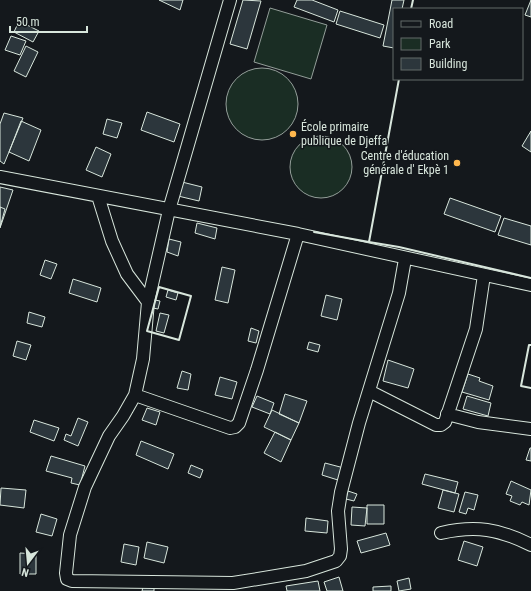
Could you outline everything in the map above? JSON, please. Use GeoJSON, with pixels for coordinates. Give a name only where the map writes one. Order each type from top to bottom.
{"type":"FeatureCollection","features":[{"type":"Feature","properties":{"kind":"street"},"geometry":{"type":"LineString","coordinates":[[230,0],[169,210],[148,302],[142,359],[135,395],[109,436],[85,487],[70,535],[66,574],[67,579],[72,581],[231,587],[306,571],[336,561],[340,556],[338,511],[341,492],[369,391],[399,293],[405,259]]}},
{"type":"Feature","properties":{"kind":"street"},"geometry":{"type":"LineString","coordinates":[[0,177],[298,234],[405,259],[531,285]]}},
{"type":"Feature","properties":{"kind":"street"},"geometry":{"type":"LineString","coordinates":[[98,196],[112,240],[127,274],[148,302]]}},
{"type":"Feature","properties":{"kind":"street"},"geometry":{"type":"LineString","coordinates":[[135,395],[230,428],[235,427],[239,423],[257,370],[298,234]]}},
{"type":"Feature","properties":{"kind":"street"},"geometry":{"type":"LineString","coordinates":[[369,391],[436,425],[441,425],[445,422],[476,329],[484,275]]}},
{"type":"Feature","properties":{"kind":"street"},"geometry":{"type":"LineString","coordinates":[[447,414],[478,422],[531,429]]}},
{"type":"Feature","properties":{"kind":"street"},"geometry":{"type":"LineString","coordinates":[[441,533],[464,528],[490,530],[531,545]]}},
{"type":"Feature","properties":{"kind":"green space"},"geometry":{"type":"Polygon","coordinates":[[[270,8],[327,25],[311,79],[254,62],[270,8]]]}},
{"type":"Feature","properties":{"kind":"green space"},"geometry":{"type":"Polygon","coordinates":[[[262,68],[276,71],[288,78],[295,90],[298,104],[295,118],[288,130],[276,137],[262,140],[248,137],[236,130],[229,118],[226,104],[229,90],[236,78],[248,71],[262,68]]]}},
{"type":"Feature","properties":{"kind":"green space"},"geometry":{"type":"Polygon","coordinates":[[[315,136],[327,136],[343,145],[350,155],[352,167],[350,179],[343,189],[327,198],[315,198],[304,193],[295,184],[290,173],[290,161],[295,150],[304,141],[315,136]]]}},
{"type":"Feature","properties":{"kind":"building"},"geometry":{"type":"Polygon","coordinates":[[[159,0],[183,0],[180,10],[159,0]]]}},
{"type":"Feature","properties":{"kind":"building"},"geometry":{"type":"Polygon","coordinates":[[[243,0],[261,1],[247,49],[230,44],[243,0]]]}},
{"type":"Feature","properties":{"kind":"building"},"geometry":{"type":"Polygon","coordinates":[[[297,0],[312,0],[338,10],[334,22],[294,7],[297,0]]]}},
{"type":"Feature","properties":{"kind":"building"},"geometry":{"type":"Polygon","coordinates":[[[392,0],[404,0],[402,8],[393,8],[393,48],[383,46],[392,0]]]}},
{"type":"Feature","properties":{"kind":"building"},"geometry":{"type":"Polygon","coordinates":[[[531,0],[531,17],[525,15],[531,0]]]}},
{"type":"Feature","properties":{"kind":"building"},"geometry":{"type":"Polygon","coordinates":[[[340,11],[384,25],[380,38],[336,24],[340,11]]]}},
{"type":"Feature","properties":{"kind":"building"},"geometry":{"type":"Polygon","coordinates":[[[19,21],[39,31],[33,42],[14,32],[19,21]]]}},
{"type":"Feature","properties":{"kind":"building"},"geometry":{"type":"Polygon","coordinates":[[[11,36],[26,41],[20,55],[5,50],[11,36]]]}},
{"type":"Feature","properties":{"kind":"building"},"geometry":{"type":"Polygon","coordinates":[[[26,46],[38,52],[26,77],[14,71],[26,46]]]}},
{"type":"Feature","properties":{"kind":"building"},"geometry":{"type":"Polygon","coordinates":[[[147,112],[180,124],[174,142],[141,130],[147,112]]]}},
{"type":"Feature","properties":{"kind":"building"},"geometry":{"type":"Polygon","coordinates":[[[4,113],[23,118],[4,164],[0,161],[0,124],[4,113]]]}},
{"type":"Feature","properties":{"kind":"building"},"geometry":{"type":"Polygon","coordinates":[[[107,119],[122,123],[117,138],[103,134],[107,119]]]}},
{"type":"Feature","properties":{"kind":"building"},"geometry":{"type":"Polygon","coordinates":[[[21,121],[41,130],[29,161],[9,152],[21,121]]]}},
{"type":"Feature","properties":{"kind":"building"},"geometry":{"type":"Polygon","coordinates":[[[531,131],[531,152],[522,146],[531,131]]]}},
{"type":"Feature","properties":{"kind":"building"},"geometry":{"type":"Polygon","coordinates":[[[96,147],[111,154],[102,177],[86,170],[96,147]]]}},
{"type":"Feature","properties":{"kind":"building"},"geometry":{"type":"Polygon","coordinates":[[[182,182],[202,187],[199,201],[178,196],[182,182]]]}},
{"type":"Feature","properties":{"kind":"building"},"geometry":{"type":"Polygon","coordinates":[[[0,187],[13,190],[0,228],[0,187]]]}},
{"type":"Feature","properties":{"kind":"building"},"geometry":{"type":"Polygon","coordinates":[[[450,198],[501,216],[495,232],[444,214],[450,198]]]}},
{"type":"Feature","properties":{"kind":"building"},"geometry":{"type":"Polygon","coordinates":[[[0,207],[5,209],[0,227],[0,207]]]}},
{"type":"Feature","properties":{"kind":"building"},"geometry":{"type":"Polygon","coordinates":[[[504,218],[531,226],[531,245],[498,235],[504,218]]]}},
{"type":"Feature","properties":{"kind":"building"},"geometry":{"type":"Polygon","coordinates":[[[197,223],[217,228],[215,239],[195,233],[197,223]]]}},
{"type":"Feature","properties":{"kind":"building"},"geometry":{"type":"Polygon","coordinates":[[[169,239],[181,242],[178,256],[167,252],[169,239]]]}},
{"type":"Feature","properties":{"kind":"building"},"geometry":{"type":"Polygon","coordinates":[[[45,260],[57,264],[51,279],[40,275],[45,260]]]}},
{"type":"Feature","properties":{"kind":"building"},"geometry":{"type":"Polygon","coordinates":[[[222,267],[235,270],[228,303],[215,300],[222,267]]]}},
{"type":"Feature","properties":{"kind":"building"},"geometry":{"type":"Polygon","coordinates":[[[73,279],[101,288],[97,302],[69,293],[73,279]]]}},
{"type":"Feature","properties":{"kind":"building"},"geometry":{"type":"Polygon","coordinates":[[[168,290],[178,293],[176,300],[166,297],[168,290]]]}},
{"type":"Feature","properties":{"kind":"building"},"geometry":{"type":"Polygon","coordinates":[[[326,295],[342,299],[337,320],[321,316],[326,295]]]}},
{"type":"Feature","properties":{"kind":"building"},"geometry":{"type":"Polygon","coordinates":[[[155,300],[160,301],[158,309],[153,308],[155,300]]]}},
{"type":"Feature","properties":{"kind":"building"},"geometry":{"type":"Polygon","coordinates":[[[29,312],[45,317],[42,327],[27,323],[29,312]]]}},
{"type":"Feature","properties":{"kind":"building"},"geometry":{"type":"Polygon","coordinates":[[[160,313],[169,315],[164,333],[156,331],[160,313]]]}},
{"type":"Feature","properties":{"kind":"building"},"geometry":{"type":"Polygon","coordinates":[[[251,328],[259,331],[256,343],[248,341],[251,328]]]}},
{"type":"Feature","properties":{"kind":"building"},"geometry":{"type":"Polygon","coordinates":[[[17,341],[31,345],[26,360],[13,356],[17,341]]]}},
{"type":"Feature","properties":{"kind":"building"},"geometry":{"type":"Polygon","coordinates":[[[309,342],[320,345],[318,352],[307,349],[309,342]]]}},
{"type":"Feature","properties":{"kind":"building"},"geometry":{"type":"Polygon","coordinates":[[[388,360],[414,369],[408,388],[383,381],[388,360]]]}},
{"type":"Feature","properties":{"kind":"building"},"geometry":{"type":"Polygon","coordinates":[[[182,371],[191,374],[188,390],[177,388],[182,371]]]}},
{"type":"Feature","properties":{"kind":"building"},"geometry":{"type":"Polygon","coordinates":[[[468,374],[480,378],[479,381],[493,386],[489,400],[462,392],[468,374]]]}},
{"type":"Feature","properties":{"kind":"building"},"geometry":{"type":"Polygon","coordinates":[[[220,377],[237,382],[232,399],[215,395],[220,377]]]}},
{"type":"Feature","properties":{"kind":"building"},"geometry":{"type":"Polygon","coordinates":[[[285,394],[307,401],[299,423],[279,414],[285,394]]]}},
{"type":"Feature","properties":{"kind":"building"},"geometry":{"type":"Polygon","coordinates":[[[257,396],[274,403],[270,414],[252,407],[257,396]]]}},
{"type":"Feature","properties":{"kind":"building"},"geometry":{"type":"Polygon","coordinates":[[[467,396],[491,403],[488,416],[463,409],[467,396]]]}},
{"type":"Feature","properties":{"kind":"building"},"geometry":{"type":"Polygon","coordinates":[[[147,408],[160,412],[156,425],[142,420],[147,408]]]}},
{"type":"Feature","properties":{"kind":"building"},"geometry":{"type":"Polygon","coordinates":[[[272,410],[299,423],[291,440],[264,427],[272,410]]]}},
{"type":"Feature","properties":{"kind":"building"},"geometry":{"type":"Polygon","coordinates":[[[78,418],[88,422],[78,446],[64,440],[66,434],[71,436],[78,418]]]}},
{"type":"Feature","properties":{"kind":"building"},"geometry":{"type":"Polygon","coordinates":[[[34,420],[59,428],[54,441],[30,432],[34,420]]]}},
{"type":"Feature","properties":{"kind":"building"},"geometry":{"type":"Polygon","coordinates":[[[275,432],[291,440],[281,462],[264,453],[275,432]]]}},
{"type":"Feature","properties":{"kind":"building"},"geometry":{"type":"Polygon","coordinates":[[[141,441],[174,454],[168,469],[136,455],[141,441]]]}},
{"type":"Feature","properties":{"kind":"building"},"geometry":{"type":"Polygon","coordinates":[[[531,448],[531,461],[526,460],[531,448]]]}},
{"type":"Feature","properties":{"kind":"building"},"geometry":{"type":"Polygon","coordinates":[[[51,456],[85,466],[80,485],[71,483],[72,478],[46,471],[51,456]]]}},
{"type":"Feature","properties":{"kind":"building"},"geometry":{"type":"Polygon","coordinates":[[[325,463],[344,468],[341,481],[322,475],[325,463]]]}},
{"type":"Feature","properties":{"kind":"building"},"geometry":{"type":"Polygon","coordinates":[[[191,465],[203,470],[200,478],[188,473],[191,465]]]}},
{"type":"Feature","properties":{"kind":"building"},"geometry":{"type":"Polygon","coordinates":[[[425,474],[458,482],[455,493],[422,484],[425,474]]]}},
{"type":"Feature","properties":{"kind":"building"},"geometry":{"type":"Polygon","coordinates":[[[511,481],[531,490],[529,505],[522,502],[520,505],[510,501],[512,496],[506,494],[511,481]]]}},
{"type":"Feature","properties":{"kind":"building"},"geometry":{"type":"Polygon","coordinates":[[[1,488],[26,490],[24,508],[0,505],[1,488]]]}},
{"type":"Feature","properties":{"kind":"building"},"geometry":{"type":"Polygon","coordinates":[[[443,490],[459,494],[454,512],[438,508],[443,490]]]}},
{"type":"Feature","properties":{"kind":"building"},"geometry":{"type":"Polygon","coordinates":[[[348,491],[357,494],[354,501],[346,499],[348,491]]]}},
{"type":"Feature","properties":{"kind":"building"},"geometry":{"type":"Polygon","coordinates":[[[465,492],[478,495],[474,510],[468,508],[466,514],[459,512],[465,492]]]}},
{"type":"Feature","properties":{"kind":"building"},"geometry":{"type":"Polygon","coordinates":[[[367,505],[384,505],[384,524],[367,524],[367,505]]]}},
{"type":"Feature","properties":{"kind":"building"},"geometry":{"type":"Polygon","coordinates":[[[352,507],[367,508],[365,526],[351,525],[352,507]]]}},
{"type":"Feature","properties":{"kind":"building"},"geometry":{"type":"Polygon","coordinates":[[[41,514],[57,519],[52,536],[36,532],[41,514]]]}},
{"type":"Feature","properties":{"kind":"building"},"geometry":{"type":"Polygon","coordinates":[[[306,518],[328,521],[327,533],[305,531],[306,518]]]}},
{"type":"Feature","properties":{"kind":"building"},"geometry":{"type":"Polygon","coordinates":[[[386,533],[390,545],[361,553],[357,541],[386,533]]]}},
{"type":"Feature","properties":{"kind":"building"},"geometry":{"type":"Polygon","coordinates":[[[464,541],[483,547],[477,566],[458,560],[464,541]]]}},
{"type":"Feature","properties":{"kind":"building"},"geometry":{"type":"Polygon","coordinates":[[[147,542],[168,547],[164,563],[144,558],[147,542]]]}},
{"type":"Feature","properties":{"kind":"building"},"geometry":{"type":"Polygon","coordinates":[[[124,544],[139,547],[136,565],[121,562],[124,544]]]}},
{"type":"Feature","properties":{"kind":"building"},"geometry":{"type":"Polygon","coordinates":[[[20,553],[36,554],[36,574],[20,574],[20,553]]]}},
{"type":"Feature","properties":{"kind":"building"},"geometry":{"type":"Polygon","coordinates":[[[339,577],[343,591],[327,591],[324,582],[339,577]]]}},
{"type":"Feature","properties":{"kind":"building"},"geometry":{"type":"Polygon","coordinates":[[[409,578],[411,589],[399,591],[397,581],[409,578]]]}},
{"type":"Feature","properties":{"kind":"building"},"geometry":{"type":"Polygon","coordinates":[[[318,581],[320,591],[287,591],[286,586],[318,581]]]}},
{"type":"Feature","properties":{"kind":"building"},"geometry":{"type":"Polygon","coordinates":[[[391,586],[391,591],[373,591],[373,587],[391,586]]]}},
{"type":"Feature","properties":{"kind":"building"},"geometry":{"type":"Polygon","coordinates":[[[143,587],[154,588],[154,591],[142,591],[143,587]]]}},
{"type":"Feature","properties":{"kind":"wall"},"geometry":{"type":"LineString","coordinates":[[411,8],[413,0]]}},
{"type":"Feature","properties":{"kind":"wall"},"geometry":{"type":"LineString","coordinates":[[314,232],[369,242],[399,80]]}},
{"type":"Feature","properties":{"kind":"wall"},"geometry":{"type":"LineString","coordinates":[[369,242],[399,247],[531,278]]}},
{"type":"Feature","properties":{"kind":"wall"},"geometry":{"type":"LineString","coordinates":[[159,287],[191,296],[179,340],[147,331],[159,287]]}},
{"type":"Feature","properties":{"kind":"wall"},"geometry":{"type":"LineString","coordinates":[[531,345],[529,345],[521,386],[531,388]]}},
{"type":"Feature","properties":{"kind":"place","name":"École primaire publique de Djeffa"},"geometry":{"type":"Point","coordinates":[293,134]}},
{"type":"Feature","properties":{"kind":"place","name":"Centre d'éducation générale d' Ekpè 1"},"geometry":{"type":"Point","coordinates":[457,163]}}]}
